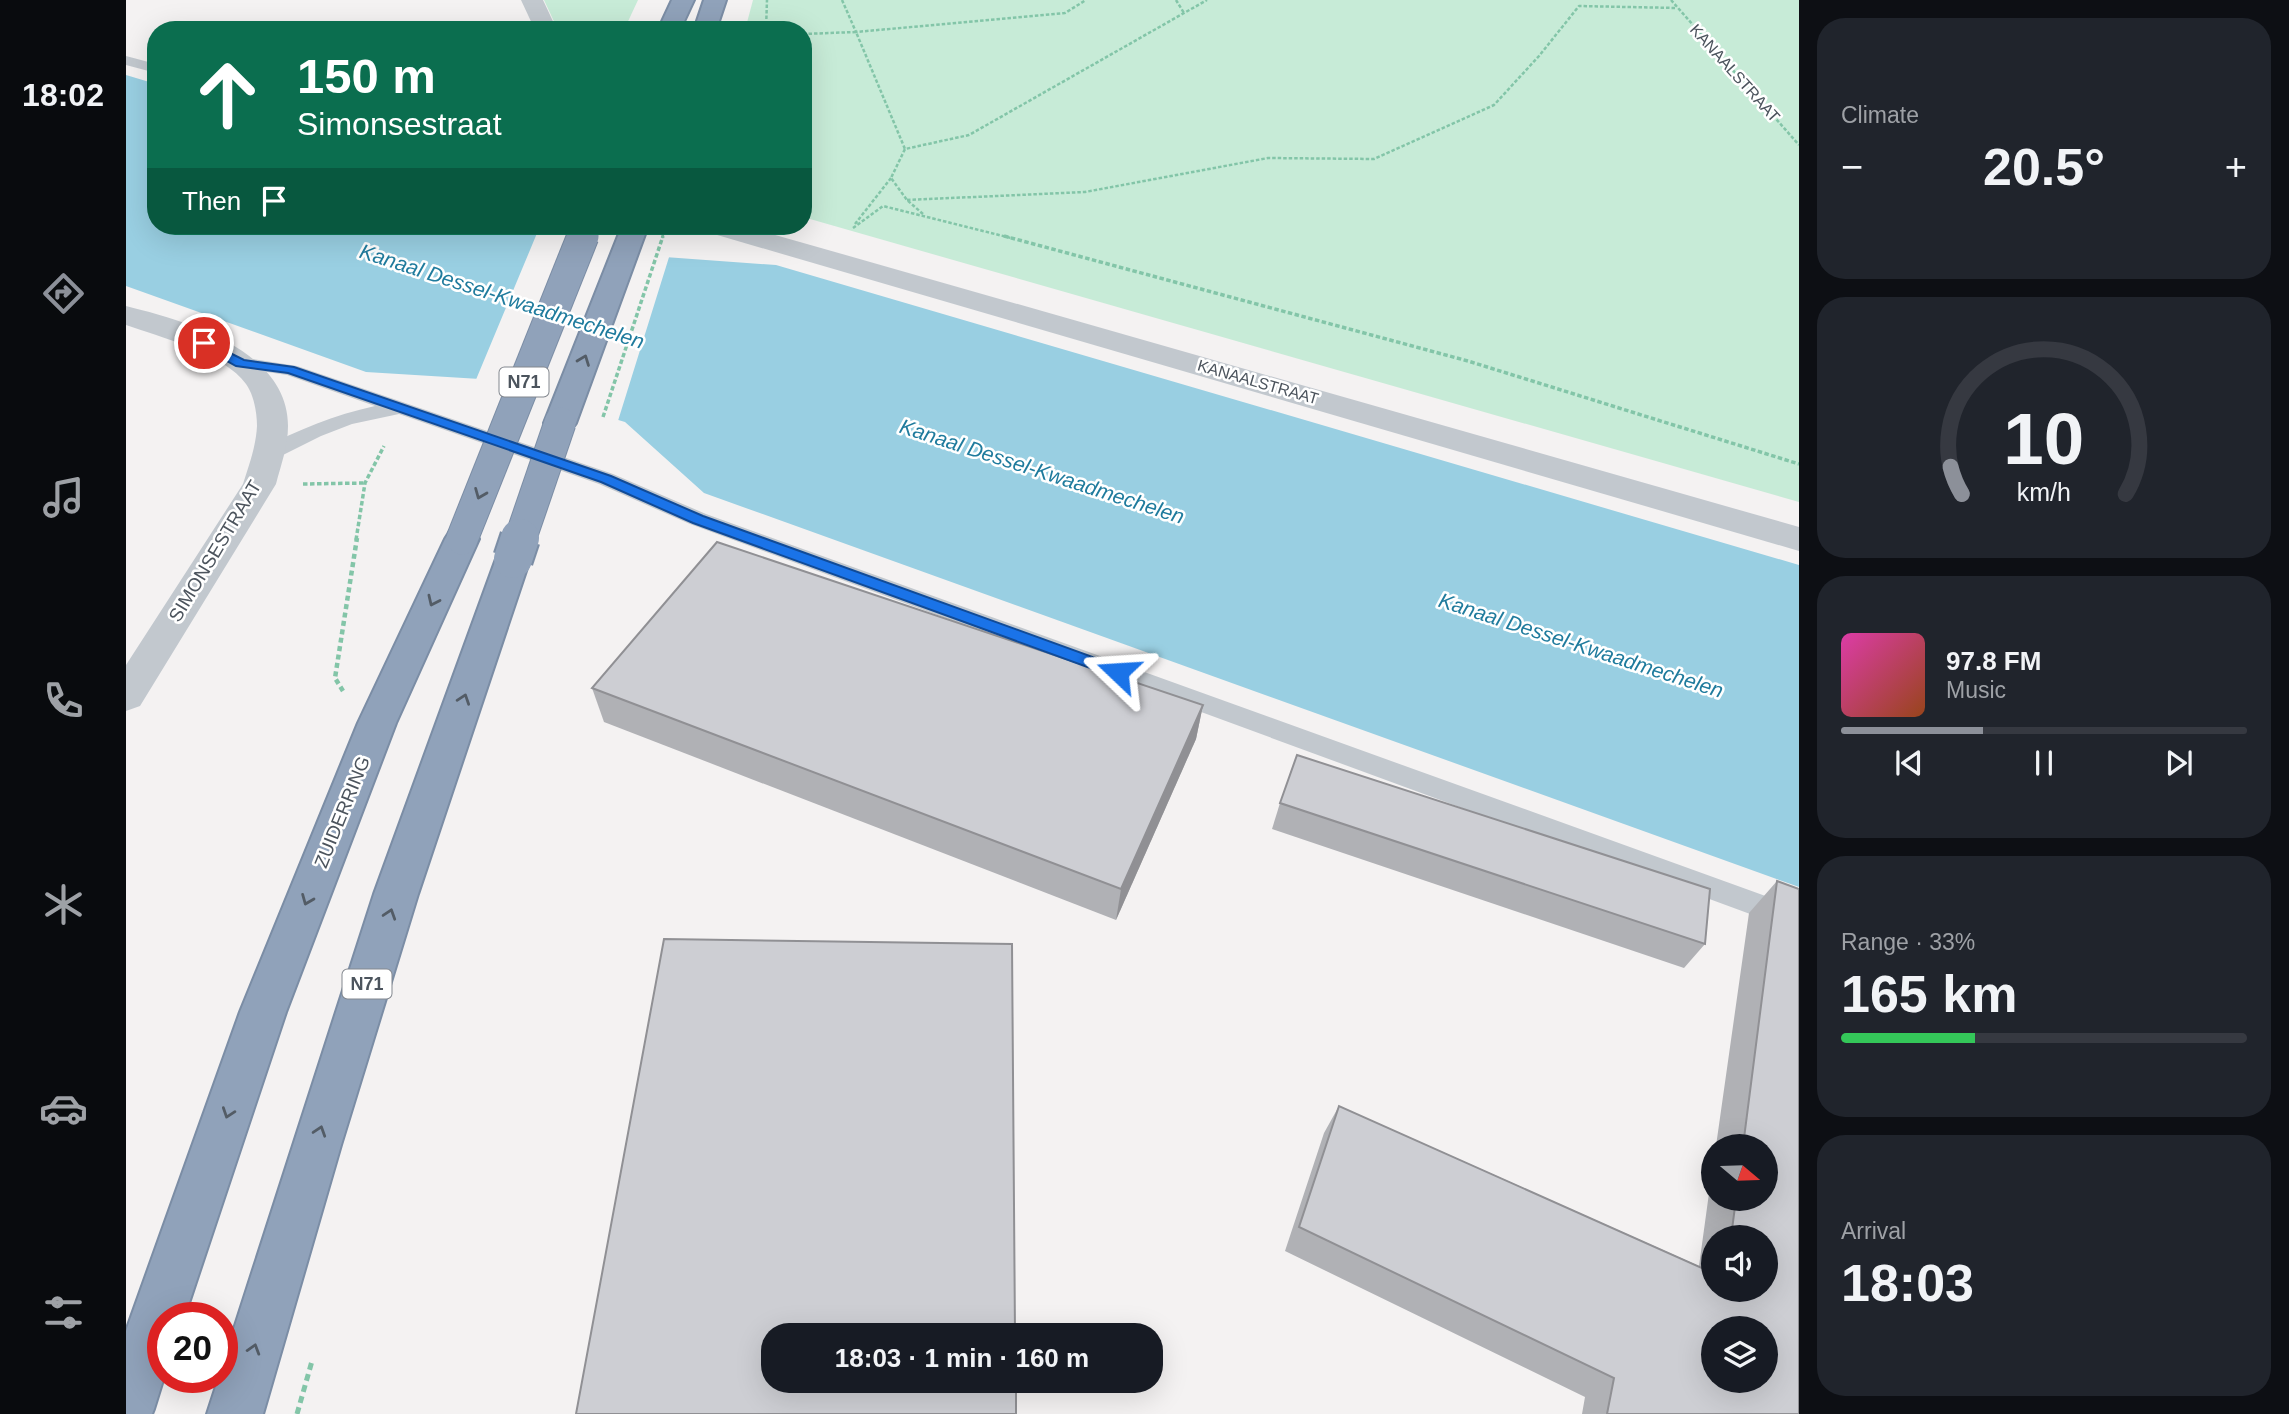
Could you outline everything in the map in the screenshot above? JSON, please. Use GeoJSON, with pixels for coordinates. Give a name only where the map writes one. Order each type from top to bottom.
{"type":"FeatureCollection","features":[{"type":"Feature","properties":{"kind":"highway"},"geometry":{"type":"LineString","coordinates":[[673,21],[682,0]]}},
{"type":"Feature","properties":{"kind":"highway"},"geometry":{"type":"LineString","coordinates":[[708,21],[715,0]]}},
{"type":"Feature","properties":{"kind":"highway","name":"ZUIDERRING"},"geometry":{"type":"LineString","coordinates":[[126,1409],[263,1012],[377,723],[462,539],[583,235]]}},
{"type":"Feature","properties":{"kind":"highway","name":"N71"},"geometry":{"type":"LineString","coordinates":[[235,1414],[316,1145],[396,894],[560,423],[632,235]]}},
{"type":"Feature","properties":{"kind":"street"},"geometry":{"type":"LineString","coordinates":[[532,0],[542,21]]}},
{"type":"Feature","properties":{"kind":"street","name":"KANAALSTRAAT"},"geometry":{"type":"LineString","coordinates":[[747,235],[1799,539]]}},
{"type":"Feature","properties":{"kind":"street","name":"SIMONSESTRAAT"},"geometry":{"type":"LineString","coordinates":[[126,315],[204,343],[240,363],[263,384],[272,418],[264,469],[126,696]]}},
{"type":"Feature","properties":{"kind":"lane"},"geometry":{"type":"LineString","coordinates":[[126,60],[147,66]]}},
{"type":"Feature","properties":{"kind":"lane"},"geometry":{"type":"LineString","coordinates":[[240,363],[290,370],[606,479],[711,524],[1799,920]]}},
{"type":"Feature","properties":{"kind":"lane"},"geometry":{"type":"LineString","coordinates":[[264,469],[304,435],[359,414],[403,408]]}},
{"type":"Feature","properties":{"kind":"path"},"geometry":{"type":"LineString","coordinates":[[766,21],[767,0]]}},
{"type":"Feature","properties":{"kind":"path"},"geometry":{"type":"LineString","coordinates":[[842,0],[905,149],[891,177],[851,230],[883,205],[923,214],[1468,361],[1799,464]]}},
{"type":"Feature","properties":{"kind":"path"},"geometry":{"type":"LineString","coordinates":[[812,34],[1065,13],[1086,0]]}},
{"type":"Feature","properties":{"kind":"path"},"geometry":{"type":"LineString","coordinates":[[1175,0],[1184,13]]}},
{"type":"Feature","properties":{"kind":"path"},"geometry":{"type":"LineString","coordinates":[[905,149],[969,135],[1207,0]]}},
{"type":"Feature","properties":{"kind":"path","name":"KANAALSTRAAT"},"geometry":{"type":"LineString","coordinates":[[1671,0],[1799,145]]}},
{"type":"Feature","properties":{"kind":"path"},"geometry":{"type":"LineString","coordinates":[[907,200],[1085,192],[1268,158],[1374,159],[1494,105],[1539,56],[1579,6],[1677,8]]}},
{"type":"Feature","properties":{"kind":"path"},"geometry":{"type":"LineString","coordinates":[[891,177],[907,200],[923,214]]}},
{"type":"Feature","properties":{"kind":"path"},"geometry":{"type":"LineString","coordinates":[[602,419],[663,235]]}},
{"type":"Feature","properties":{"kind":"path"},"geometry":{"type":"LineString","coordinates":[[351,702],[335,678],[365,483],[403,408]]}},
{"type":"Feature","properties":{"kind":"path"},"geometry":{"type":"LineString","coordinates":[[264,469],[365,483]]}},
{"type":"Feature","properties":{"kind":"green space"},"geometry":{"type":"Polygon","coordinates":[[[544,0],[638,0],[628,21],[554,21],[544,0]]]}},
{"type":"Feature","properties":{"kind":"green space"},"geometry":{"type":"Polygon","coordinates":[[[753,0],[1799,0],[1799,502],[812,220],[812,21],[747,21],[753,0]]]}},
{"type":"Feature","properties":{"kind":"water","name":"Kanaal Dessel-Kwaadmechelen"},"geometry":{"type":"Polygon","coordinates":[[[126,75],[147,81],[147,235],[581,235],[651,256],[776,265],[1799,565],[1799,887],[704,493],[625,422],[480,379],[366,372],[126,286],[126,75]]]}},
{"type":"Feature","properties":{"kind":"pier"},"geometry":{"type":"Polygon","coordinates":[[[536,235],[592,235],[651,253],[670,254],[617,424],[475,382],[536,235]]]}},
{"type":"Feature","properties":{"kind":"building"},"geometry":{"type":"Polygon","coordinates":[[[717,542],[1203,705],[1121,889],[592,688],[717,542]]]}},
{"type":"Feature","properties":{"kind":"building"},"geometry":{"type":"Polygon","coordinates":[[[1297,755],[1710,889],[1705,944],[1280,803],[1297,755]]]}},
{"type":"Feature","properties":{"kind":"building"},"geometry":{"type":"Polygon","coordinates":[[[1777,881],[1799,889],[1799,1414],[1607,1414],[1614,1378],[1299,1227],[1339,1106],[1701,1268],[1701,1302],[1778,1302],[1778,1225],[1733,1225],[1734,1211],[1778,1211],[1778,1134],[1745,1134],[1777,881]]]}},
{"type":"Feature","properties":{"kind":"building"},"geometry":{"type":"Polygon","coordinates":[[[664,939],[1012,944],[1015,1323],[761,1323],[761,1393],[1016,1393],[1016,1414],[576,1414],[664,939]]]}},
{"type":"Feature","properties":{"kind":"route"},"geometry":{"type":"LineString","coordinates":[[204,343],[240,363],[290,370],[606,479],[698,519],[1118,672]]}}]}
